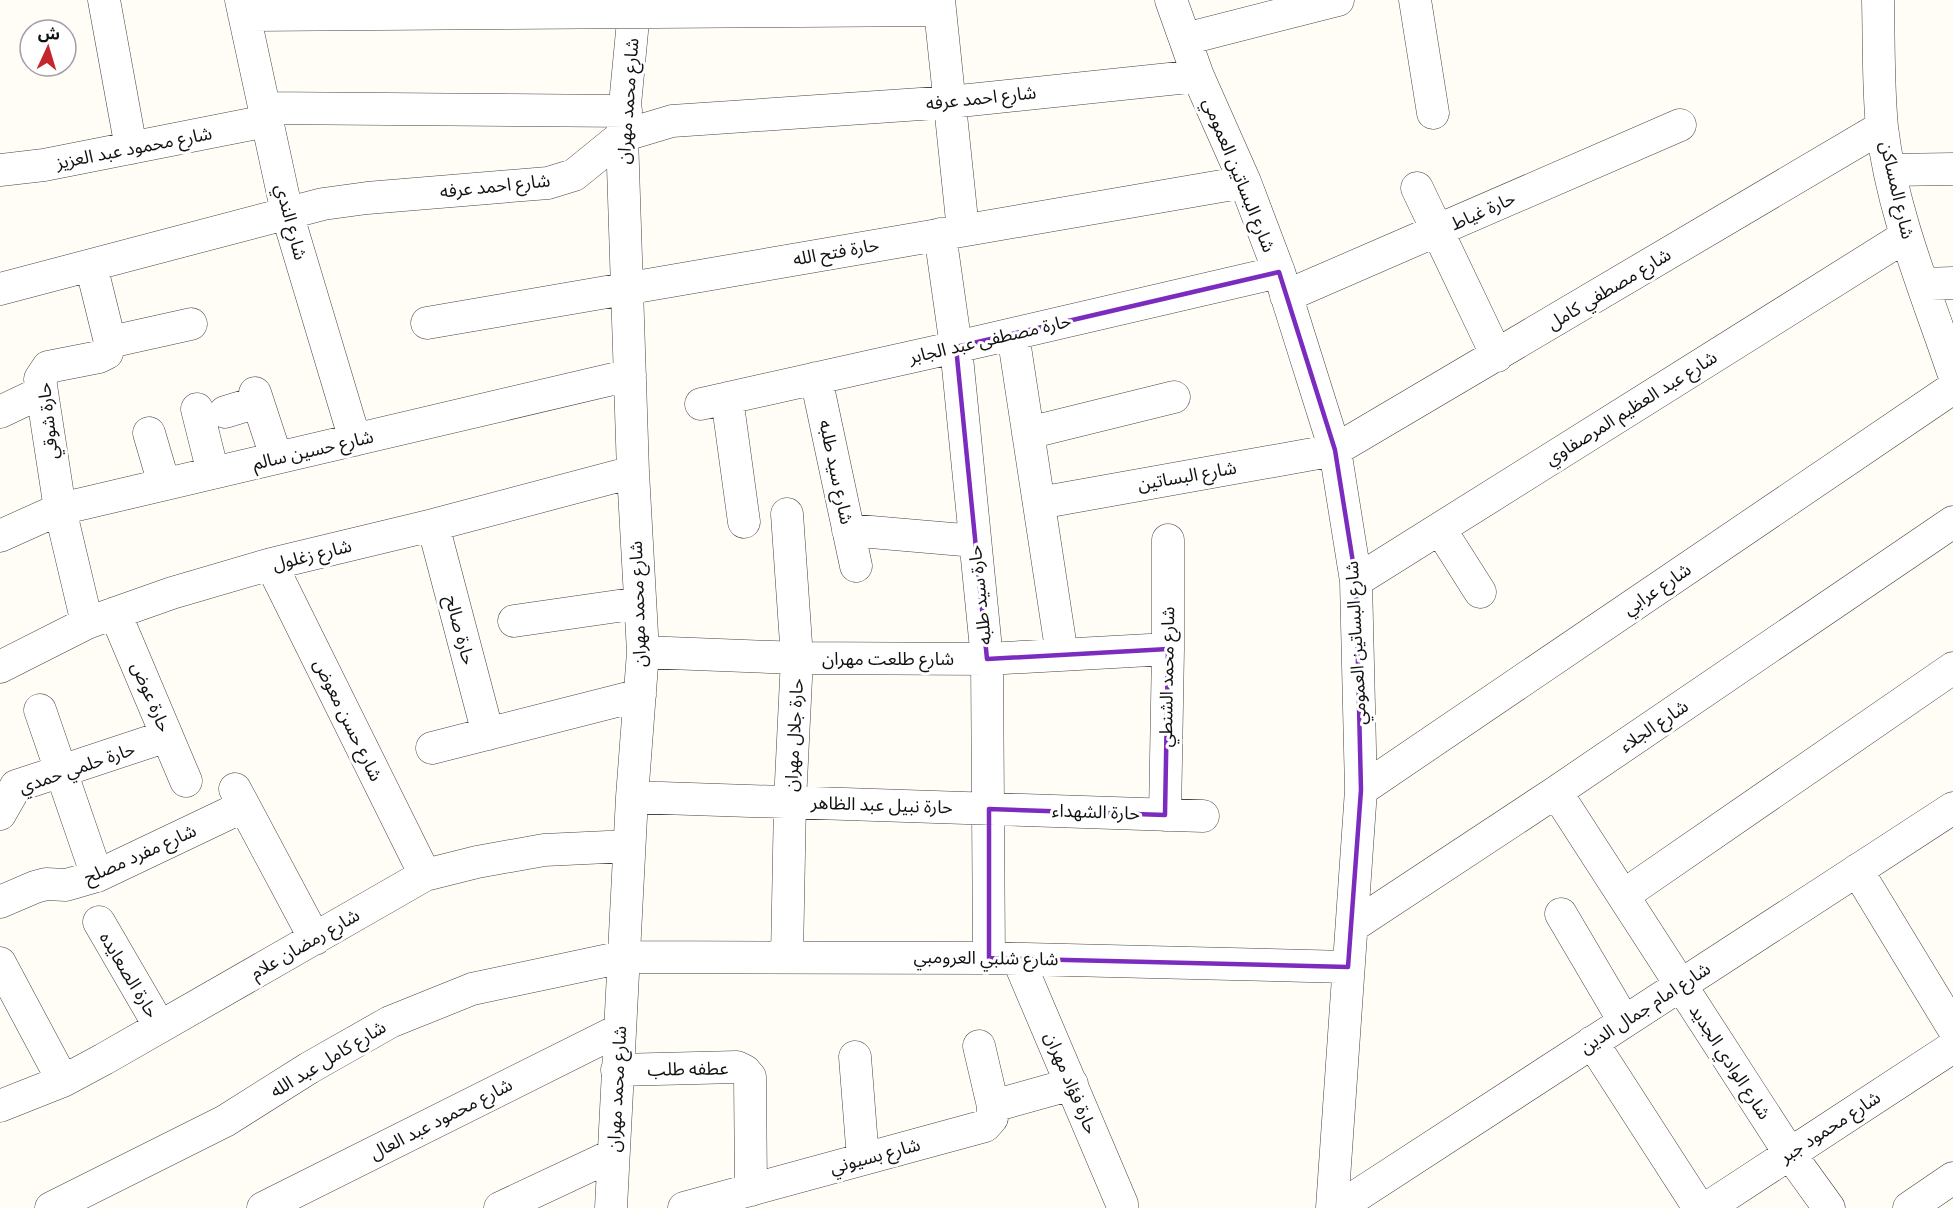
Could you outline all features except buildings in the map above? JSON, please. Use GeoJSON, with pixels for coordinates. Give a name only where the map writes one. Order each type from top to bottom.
{"type":"FeatureCollection","features":[{"type":"Feature","properties":{"kind":"street"},"geometry":{"type":"LineString","coordinates":[[104,0],[131,148]]}},
{"type":"Feature","properties":{"kind":"street","name":"شارع البساتين العمومي"},"geometry":{"type":"LineString","coordinates":[[1171,0],[1198,76],[1245,182],[1282,284],[1335,450],[1356,581],[1361,790],[1332,1208]]}},
{"type":"Feature","properties":{"kind":"street"},"geometry":{"type":"LineString","coordinates":[[1185,39],[1338,0]]}},
{"type":"Feature","properties":{"kind":"street"},"geometry":{"type":"LineString","coordinates":[[1415,0],[1433,113]]}},
{"type":"Feature","properties":{"kind":"street","name":"شارع المساكن"},"geometry":{"type":"LineString","coordinates":[[1878,0],[1882,127],[1890,170],[1906,236],[1938,284],[1953,372]]}},
{"type":"Feature","properties":{"kind":"street"},"geometry":{"type":"LineString","coordinates":[[243,7],[939,5]]}},
{"type":"Feature","properties":{"kind":"street","name":"حارة سيد طلبه"},"geometry":{"type":"LineString","coordinates":[[939,5],[950,102],[956,347],[987,659],[989,809],[1004,958]]}},
{"type":"Feature","properties":{"kind":"street","name":"شارع محمد مهران"},"geometry":{"type":"LineString","coordinates":[[611,1208],[629,846],[643,652],[633,472],[624,123],[635,6]]}},
{"type":"Feature","properties":{"kind":"street","name":"شارع الندي"},"geometry":{"type":"LineString","coordinates":[[243,7],[287,213],[355,440]]}},
{"type":"Feature","properties":{"kind":"street","name":"شارع احمد عرفه"},"geometry":{"type":"LineString","coordinates":[[0,289],[323,204],[367,198],[548,183],[574,175],[624,123],[950,102],[1198,76]]}},
{"type":"Feature","properties":{"kind":"street","name":"شارع محمود عبد العزيز"},"geometry":{"type":"LineString","coordinates":[[0,171],[131,148],[266,115],[624,123]]}},
{"type":"Feature","properties":{"kind":"street","name":"حارة غياط"},"geometry":{"type":"LineString","coordinates":[[1282,284],[1438,231],[1680,125]]}},
{"type":"Feature","properties":{"kind":"street","name":"شارع مصطفي كامل"},"geometry":{"type":"LineString","coordinates":[[1335,450],[1882,127]]}},
{"type":"Feature","properties":{"kind":"street"},"geometry":{"type":"LineString","coordinates":[[1890,170],[1953,169]]}},
{"type":"Feature","properties":{"kind":"street","name":"حارة فتح الله"},"geometry":{"type":"LineString","coordinates":[[427,324],[1245,182]]}},
{"type":"Feature","properties":{"kind":"street"},"geometry":{"type":"LineString","coordinates":[[1418,188],[1497,356]]}},
{"type":"Feature","properties":{"kind":"street","name":"شارع عبد العظيم المرصفاوي"},"geometry":{"type":"LineString","coordinates":[[1356,581],[1906,236]]}},
{"type":"Feature","properties":{"kind":"street"},"geometry":{"type":"LineString","coordinates":[[91,265],[110,342],[191,324]]}},
{"type":"Feature","properties":{"kind":"street","name":"حارة مصطفى عبد الجابر"},"geometry":{"type":"LineString","coordinates":[[744,522],[714,401],[1013,334],[1282,284]]}},
{"type":"Feature","properties":{"kind":"street"},"geometry":{"type":"LineString","coordinates":[[1013,334],[1062,655]]}},
{"type":"Feature","properties":{"kind":"street","name":"حارة شوقي"},"geometry":{"type":"LineString","coordinates":[[101,618],[60,509],[40,379],[48,367],[99,357],[107,353],[110,342]]}},
{"type":"Feature","properties":{"kind":"street","name":"شارع حسين سالم"},"geometry":{"type":"LineString","coordinates":[[0,536],[60,509],[630,375]]}},
{"type":"Feature","properties":{"kind":"street","name":"شارع سيد طلبه"},"geometry":{"type":"LineString","coordinates":[[816,378],[856,566]]}},
{"type":"Feature","properties":{"kind":"street","name":"شارع عرابي"},"geometry":{"type":"LineString","coordinates":[[1361,790],[1953,388]]}},
{"type":"Feature","properties":{"kind":"street"},"geometry":{"type":"LineString","coordinates":[[0,412],[42,392]]}},
{"type":"Feature","properties":{"kind":"street"},"geometry":{"type":"LineString","coordinates":[[1028,433],[1174,397]]}},
{"type":"Feature","properties":{"kind":"street"},"geometry":{"type":"LineString","coordinates":[[213,473],[211,411],[257,398],[276,457]]}},
{"type":"Feature","properties":{"kind":"street"},"geometry":{"type":"LineString","coordinates":[[149,433],[164,484]]}},
{"type":"Feature","properties":{"kind":"street","name":"شارع البساتين"},"geometry":{"type":"LineString","coordinates":[[1039,503],[1335,450]]}},
{"type":"Feature","properties":{"kind":"street","name":"شارع زغلول"},"geometry":{"type":"LineString","coordinates":[[0,667],[101,618],[172,593],[271,564],[433,525],[633,472]]}},
{"type":"Feature","properties":{"kind":"street","name":"حارة جلال مهران"},"geometry":{"type":"LineString","coordinates":[[787,514],[797,658],[790,802],[787,956]]}},
{"type":"Feature","properties":{"kind":"street","name":"شارع الجلاء"},"geometry":{"type":"LineString","coordinates":[[1353,926],[1556,792],[1953,522]]}},
{"type":"Feature","properties":{"kind":"street","name":"حارة صالح"},"geometry":{"type":"LineString","coordinates":[[433,525],[488,734]]}},
{"type":"Feature","properties":{"kind":"street"},"geometry":{"type":"LineString","coordinates":[[1440,529],[1480,592]]}},
{"type":"Feature","properties":{"kind":"street"},"geometry":{"type":"LineString","coordinates":[[848,530],[975,541]]}},
{"type":"Feature","properties":{"kind":"street","name":"شارع محمد الشنطي"},"geometry":{"type":"LineString","coordinates":[[1165,815],[1168,540]]}},
{"type":"Feature","properties":{"kind":"street","name":"شارع حسن معوض"},"geometry":{"type":"LineString","coordinates":[[271,564],[425,875]]}},
{"type":"Feature","properties":{"kind":"street"},"geometry":{"type":"LineString","coordinates":[[514,621],[639,603]]}},
{"type":"Feature","properties":{"kind":"street","name":"حارة عوض"},"geometry":{"type":"LineString","coordinates":[[101,618],[167,736],[186,781]]}},
{"type":"Feature","properties":{"kind":"street","name":"شارع طلعت مهران"},"geometry":{"type":"LineString","coordinates":[[643,652],[797,658],[987,659],[1168,649]]}},
{"type":"Feature","properties":{"kind":"street"},"geometry":{"type":"LineString","coordinates":[[1624,895],[1953,669]]}},
{"type":"Feature","properties":{"kind":"street"},"geometry":{"type":"LineString","coordinates":[[432,748],[640,695]]}},
{"type":"Feature","properties":{"kind":"street"},"geometry":{"type":"LineString","coordinates":[[40,710],[97,876]]}},
{"type":"Feature","properties":{"kind":"street","name":"حارة حلمي حمدي"},"geometry":{"type":"LineString","coordinates":[[0,814],[16,786],[167,736]]}},
{"type":"Feature","properties":{"kind":"street","name":"شارع الوادي الجديد"},"geometry":{"type":"LineString","coordinates":[[1556,792],[1790,1154],[1829,1208]]}},
{"type":"Feature","properties":{"kind":"street","name":"شارع مفرد مصلح"},"geometry":{"type":"LineString","coordinates":[[0,902],[46,884],[66,885],[97,876],[239,796],[315,939]]}},
{"type":"Feature","properties":{"kind":"street","name":"حارة نبيل عبد الظاهر"},"geometry":{"type":"LineString","coordinates":[[632,797],[989,809]]}},
{"type":"Feature","properties":{"kind":"street","name":"شارع امام جمال الدين"},"geometry":{"type":"LineString","coordinates":[[1338,1208],[1953,808]]}},
{"type":"Feature","properties":{"kind":"street","name":"حارة الشهداء"},"geometry":{"type":"LineString","coordinates":[[989,809],[1203,816]]}},
{"type":"Feature","properties":{"kind":"street","name":"شارع رمضان علام"},"geometry":{"type":"LineString","coordinates":[[0,1107],[63,1081],[425,875],[477,862],[544,850],[629,846]]}},
{"type":"Feature","properties":{"kind":"street"},"geometry":{"type":"LineString","coordinates":[[1857,870],[1953,1028]]}},
{"type":"Feature","properties":{"kind":"street"},"geometry":{"type":"LineString","coordinates":[[1560,914],[1624,1021]]}},
{"type":"Feature","properties":{"kind":"street","name":"حارة الصعايده"},"geometry":{"type":"LineString","coordinates":[[99,922],[160,1027]]}},
{"type":"Feature","properties":{"kind":"street","name":"شارع شلبي العرومبي"},"geometry":{"type":"LineString","coordinates":[[623,957],[1004,958],[1348,967]]}},
{"type":"Feature","properties":{"kind":"street","name":"شارع كامل عبد الله"},"geometry":{"type":"LineString","coordinates":[[51,1208],[225,1121],[309,1068],[390,1022],[472,989],[623,957]]}},
{"type":"Feature","properties":{"kind":"street","name":"حارة فؤاد مهران"},"geometry":{"type":"LineString","coordinates":[[1004,958],[1072,1084],[1122,1208]]}},
{"type":"Feature","properties":{"kind":"street"},"geometry":{"type":"LineString","coordinates":[[0,963],[63,1081]]}},
{"type":"Feature","properties":{"kind":"street","name":"شارع محمود عبد العال"},"geometry":{"type":"LineString","coordinates":[[263,1208],[619,1030]]}},
{"type":"Feature","properties":{"kind":"street"},"geometry":{"type":"LineString","coordinates":[[1592,1042],[1699,1208]]}},
{"type":"Feature","properties":{"kind":"street"},"geometry":{"type":"LineString","coordinates":[[980,1046],[993,1106],[1072,1084]]}},
{"type":"Feature","properties":{"kind":"street","name":"شارع محمود جبر"},"geometry":{"type":"LineString","coordinates":[[1707,1208],[1953,1047]]}},
{"type":"Feature","properties":{"kind":"street"},"geometry":{"type":"LineString","coordinates":[[855,1057],[863,1160]]}},
{"type":"Feature","properties":{"kind":"street","name":"عطفه طلب"},"geometry":{"type":"LineString","coordinates":[[617,1070],[736,1067],[745,1071],[750,1077],[751,1190]]}},
{"type":"Feature","properties":{"kind":"street","name":"شارع بسيوني"},"geometry":{"type":"LineString","coordinates":[[684,1208],[985,1126],[992,1118],[993,1106]]}},
{"type":"Feature","properties":{"kind":"street"},"geometry":{"type":"LineString","coordinates":[[500,1208],[613,1155]]}},
{"type":"Feature","properties":{"kind":"street"},"geometry":{"type":"LineString","coordinates":[[1909,1208],[1953,1178]]}},
{"type":"Feature","properties":{"kind":"highlighted area"},"geometry":{"type":"Polygon","coordinates":[[[1279,272],[1335,450],[1356,581],[1361,790],[1348,967],[989,958],[989,809],[1165,815],[1168,649],[987,659],[956,347],[1279,272]]]}}]}
